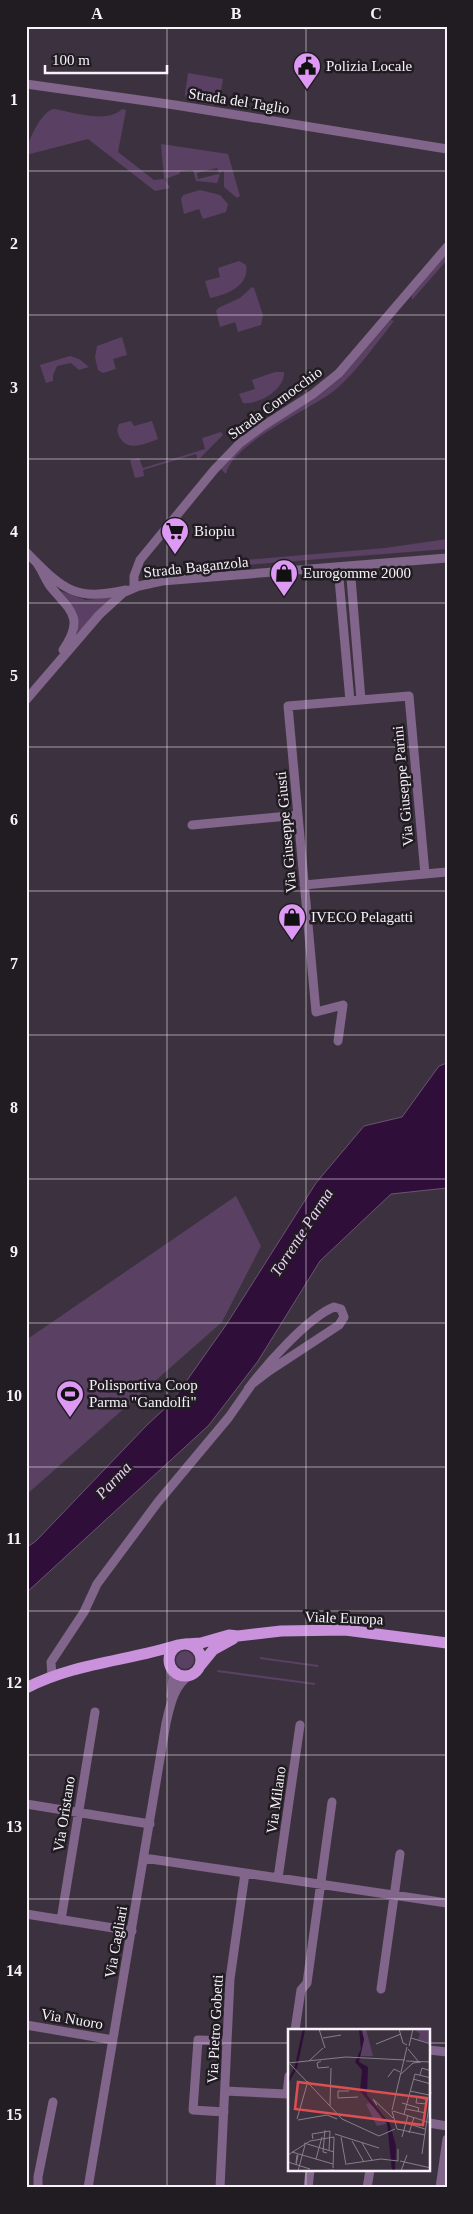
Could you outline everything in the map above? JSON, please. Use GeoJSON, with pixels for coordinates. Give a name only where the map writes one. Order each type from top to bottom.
{"type":"FeatureCollection","features":[{"type":"Feature","properties":{"kind":"main road","name":"Viale Europa"},"geometry":{"type":"LineString","coordinates":[[26,1688],[52,1676],[88,1665],[145,1655],[228,1635],[345,1630],[447,1643]]}},
{"type":"Feature","properties":{"kind":"main road","name":"Viale Europa"},"geometry":{"type":"LineString","coordinates":[[195,1672],[213,1650],[239,1636]]}},
{"type":"Feature","properties":{"kind":"main road"},"geometry":{"type":"LineString","coordinates":[[145,1655],[163,1660],[171,1669],[180,1676],[195,1672],[201,1659],[198,1651],[192,1645],[182,1645],[171,1651],[169,1657],[171,1669]]}},
{"type":"Feature","properties":{"kind":"street","name":"Strada del Taglio"},"geometry":{"type":"LineString","coordinates":[[26,84],[188,107],[447,149]]}},
{"type":"Feature","properties":{"kind":"street","name":"Strada Cornocchio"},"geometry":{"type":"LineString","coordinates":[[131,589],[140,560],[220,464],[246,439],[330,381],[363,347],[447,247]]}},
{"type":"Feature","properties":{"kind":"street"},"geometry":{"type":"LineString","coordinates":[[26,552],[58,582],[80,593],[94,595],[131,589]]}},
{"type":"Feature","properties":{"kind":"street","name":"Strada Baganzola"},"geometry":{"type":"LineString","coordinates":[[26,700],[99,616],[131,589],[162,581],[447,558]]}},
{"type":"Feature","properties":{"kind":"street"},"geometry":{"type":"LineString","coordinates":[[38,565],[49,584],[70,608],[75,620],[72,636],[52,670]]}},
{"type":"Feature","properties":{"kind":"street"},"geometry":{"type":"LineString","coordinates":[[338,567],[350,701],[361,700],[350,566]]}},
{"type":"Feature","properties":{"kind":"street","name":"Via Giuseppe Parini"},"geometry":{"type":"LineString","coordinates":[[361,700],[409,696],[425,874]]}},
{"type":"Feature","properties":{"kind":"street","name":"Via Giuseppe Giusti"},"geometry":{"type":"LineString","coordinates":[[338,1041],[343,1005],[316,1012],[288,706],[350,701]]}},
{"type":"Feature","properties":{"kind":"street"},"geometry":{"type":"LineString","coordinates":[[192,825],[298,815]]}},
{"type":"Feature","properties":{"kind":"street"},"geometry":{"type":"LineString","coordinates":[[304,885],[447,872]]}},
{"type":"Feature","properties":{"kind":"street"},"geometry":{"type":"LineString","coordinates":[[52,1676],[51,1662],[84,1612],[97,1584],[172,1484],[232,1413],[248,1389],[296,1335],[328,1310],[337,1307],[341,1309],[344,1317],[339,1325],[262,1375],[248,1389]]}},
{"type":"Feature","properties":{"kind":"street","name":"Via Cagliari"},"geometry":{"type":"LineString","coordinates":[[88,2188],[171,1702],[173,1677],[171,1669]]}},
{"type":"Feature","properties":{"kind":"street","name":"Via Cagliari"},"geometry":{"type":"LineString","coordinates":[[171,1702],[180,1685],[195,1672]]}},
{"type":"Feature","properties":{"kind":"street","name":"Via Oristano"},"geometry":{"type":"LineString","coordinates":[[61,1920],[95,1712]]}},
{"type":"Feature","properties":{"kind":"street","name":"Via Milano"},"geometry":{"type":"LineString","coordinates":[[278,1878],[300,1725]]}},
{"type":"Feature","properties":{"kind":"street"},"geometry":{"type":"LineString","coordinates":[[295,2029],[301,1990],[307,1983],[332,1802]]}},
{"type":"Feature","properties":{"kind":"street"},"geometry":{"type":"LineString","coordinates":[[26,1804],[150,1824]]}},
{"type":"Feature","properties":{"kind":"street"},"geometry":{"type":"LineString","coordinates":[[381,1989],[400,1854]]}},
{"type":"Feature","properties":{"kind":"street"},"geometry":{"type":"LineString","coordinates":[[144,1858],[447,1903]]}},
{"type":"Feature","properties":{"kind":"street","name":"Via Pietro Gobetti"},"geometry":{"type":"LineString","coordinates":[[220,2188],[230,1979],[245,1873]]}},
{"type":"Feature","properties":{"kind":"street"},"geometry":{"type":"LineString","coordinates":[[26,1914],[132,1931]]}},
{"type":"Feature","properties":{"kind":"street","name":"Via Nuoro"},"geometry":{"type":"LineString","coordinates":[[26,2025],[113,2040]]}},
{"type":"Feature","properties":{"kind":"street"},"geometry":{"type":"LineString","coordinates":[[224,2112],[193,2110],[198,2040],[227,2042]]}},
{"type":"Feature","properties":{"kind":"street"},"geometry":{"type":"LineString","coordinates":[[430,2050],[447,2052]]}},
{"type":"Feature","properties":{"kind":"street"},"geometry":{"type":"LineString","coordinates":[[225,2091],[287,2094],[288,2085]]}},
{"type":"Feature","properties":{"kind":"street"},"geometry":{"type":"LineString","coordinates":[[38,2188],[38,2177],[53,2102]]}},
{"type":"Feature","properties":{"kind":"street"},"geometry":{"type":"LineString","coordinates":[[430,2124],[447,2126]]}},
{"type":"Feature","properties":{"kind":"street"},"geometry":{"type":"LineString","coordinates":[[440,2188],[447,2139]]}},
{"type":"Feature","properties":{"kind":"street"},"geometry":{"type":"LineString","coordinates":[[308,2188],[310,2172]]}},
{"type":"Feature","properties":{"kind":"street"},"geometry":{"type":"LineString","coordinates":[[367,2188],[370,2172]]}},
{"type":"Feature","properties":{"kind":"shaded area"},"geometry":{"type":"Polygon","coordinates":[[[188,73],[223,79],[219,102],[213,105],[186,99],[188,73]]]}},
{"type":"Feature","properties":{"kind":"shaded area"},"geometry":{"type":"Polygon","coordinates":[[[54,109],[90,116],[108,116],[122,109],[126,110],[118,152],[154,180],[164,179],[161,144],[228,154],[240,196],[237,198],[224,187],[224,171],[219,173],[217,168],[197,173],[198,179],[220,175],[217,183],[196,181],[193,170],[181,171],[179,174],[165,179],[170,188],[155,191],[88,139],[26,155],[29,143],[40,121],[49,111],[54,109]]]}},
{"type":"Feature","properties":{"kind":"shaded area"},"geometry":{"type":"Polygon","coordinates":[[[200,190],[220,195],[228,204],[226,212],[203,219],[199,209],[184,214],[181,199],[183,195],[200,190]]]}},
{"type":"Feature","properties":{"kind":"shaded area"},"geometry":{"type":"Polygon","coordinates":[[[447,253],[447,260],[412,300],[412,295],[447,253]]]}},
{"type":"Feature","properties":{"kind":"shaded area"},"geometry":{"type":"Polygon","coordinates":[[[239,261],[246,265],[246,272],[241,284],[223,295],[210,298],[205,281],[220,277],[218,268],[239,261]]]}},
{"type":"Feature","properties":{"kind":"shaded area"},"geometry":{"type":"Polygon","coordinates":[[[252,287],[263,315],[261,325],[238,332],[235,322],[220,327],[216,311],[218,308],[240,298],[252,287]]]}},
{"type":"Feature","properties":{"kind":"shaded area"},"geometry":{"type":"Polygon","coordinates":[[[391,320],[394,321],[364,359],[339,386],[331,393],[255,440],[241,451],[231,463],[226,474],[221,469],[248,440],[328,387],[351,366],[391,320]]]}},
{"type":"Feature","properties":{"kind":"shaded area"},"geometry":{"type":"Polygon","coordinates":[[[122,337],[127,355],[113,359],[116,369],[103,373],[98,370],[95,357],[97,346],[122,337]]]}},
{"type":"Feature","properties":{"kind":"shaded area"},"geometry":{"type":"Polygon","coordinates":[[[70,356],[79,359],[89,367],[79,370],[71,363],[57,366],[53,375],[53,381],[46,383],[40,365],[70,356]]]}},
{"type":"Feature","properties":{"kind":"shaded area"},"geometry":{"type":"Polygon","coordinates":[[[275,372],[284,372],[283,379],[270,395],[256,402],[243,403],[239,394],[255,389],[252,380],[275,372]]]}},
{"type":"Feature","properties":{"kind":"shaded area"},"geometry":{"type":"Polygon","coordinates":[[[131,421],[134,426],[152,421],[158,439],[146,444],[128,445],[120,438],[117,430],[119,424],[131,421]]]}},
{"type":"Feature","properties":{"kind":"shaded area"},"geometry":{"type":"Polygon","coordinates":[[[221,432],[223,435],[198,460],[196,454],[143,470],[144,476],[135,478],[130,460],[139,458],[143,468],[205,449],[202,438],[221,432]]]}},
{"type":"Feature","properties":{"kind":"shaded area"},"geometry":{"type":"Polygon","coordinates":[[[447,539],[447,549],[220,567],[221,562],[385,548],[447,539]]]}},
{"type":"Feature","properties":{"kind":"shaded area"},"geometry":{"type":"Polygon","coordinates":[[[61,591],[86,600],[113,597],[77,633],[77,613],[61,591]]]}},
{"type":"Feature","properties":{"kind":"shaded area","name":"Polisportiva Coop Parma \"Gandolfi\""},"geometry":{"type":"Polygon","coordinates":[[[236,1196],[261,1246],[222,1322],[26,1495],[26,1340],[236,1196]]]}},
{"type":"Feature","properties":{"kind":"shaded area"},"geometry":{"type":"Polygon","coordinates":[[[185,1651],[191,1654],[194,1660],[191,1666],[185,1669],[179,1666],[176,1660],[179,1654],[185,1651]]]}},
{"type":"Feature","properties":{"kind":"shaded area"},"geometry":{"type":"Polygon","coordinates":[[[260,1657],[318,1665],[318,1667],[260,1659],[260,1657]]]}},
{"type":"Feature","properties":{"kind":"shaded area"},"geometry":{"type":"Polygon","coordinates":[[[218,1670],[315,1683],[315,1685],[217,1672],[218,1670]]]}},
{"type":"Feature","properties":{"kind":"water"},"geometry":{"type":"Polygon","coordinates":[[[447,1063],[447,1188],[391,1194],[320,1261],[258,1361],[209,1425],[26,1593],[26,1548],[36,1541],[147,1425],[171,1403],[226,1325],[316,1183],[364,1126],[402,1117],[439,1066],[447,1063]]]}},
{"type":"Feature","properties":{"kind":"place","name":"Polizia Locale"},"geometry":{"type":"Point","coordinates":[307,90]}},
{"type":"Feature","properties":{"kind":"place","name":"Biopiu"},"geometry":{"type":"Point","coordinates":[175,555]}},
{"type":"Feature","properties":{"kind":"place","name":"Eurogomme 2000"},"geometry":{"type":"Point","coordinates":[284,597]}},
{"type":"Feature","properties":{"kind":"place","name":"IVECO Pelagatti"},"geometry":{"type":"Point","coordinates":[292,941]}},
{"type":"Feature","properties":{"kind":"place","name":"Polisportiva Coop Parma \"Gandolfi\""},"geometry":{"type":"Point","coordinates":[70,1418]}},
{"type":"Feature","properties":{"kind":"water label","name":"Torrente Parma"},"geometry":{"type":"Point","coordinates":[301,1232]}},
{"type":"Feature","properties":{"kind":"water label","name":"Parma"},"geometry":{"type":"Point","coordinates":[113,1480]}}]}
